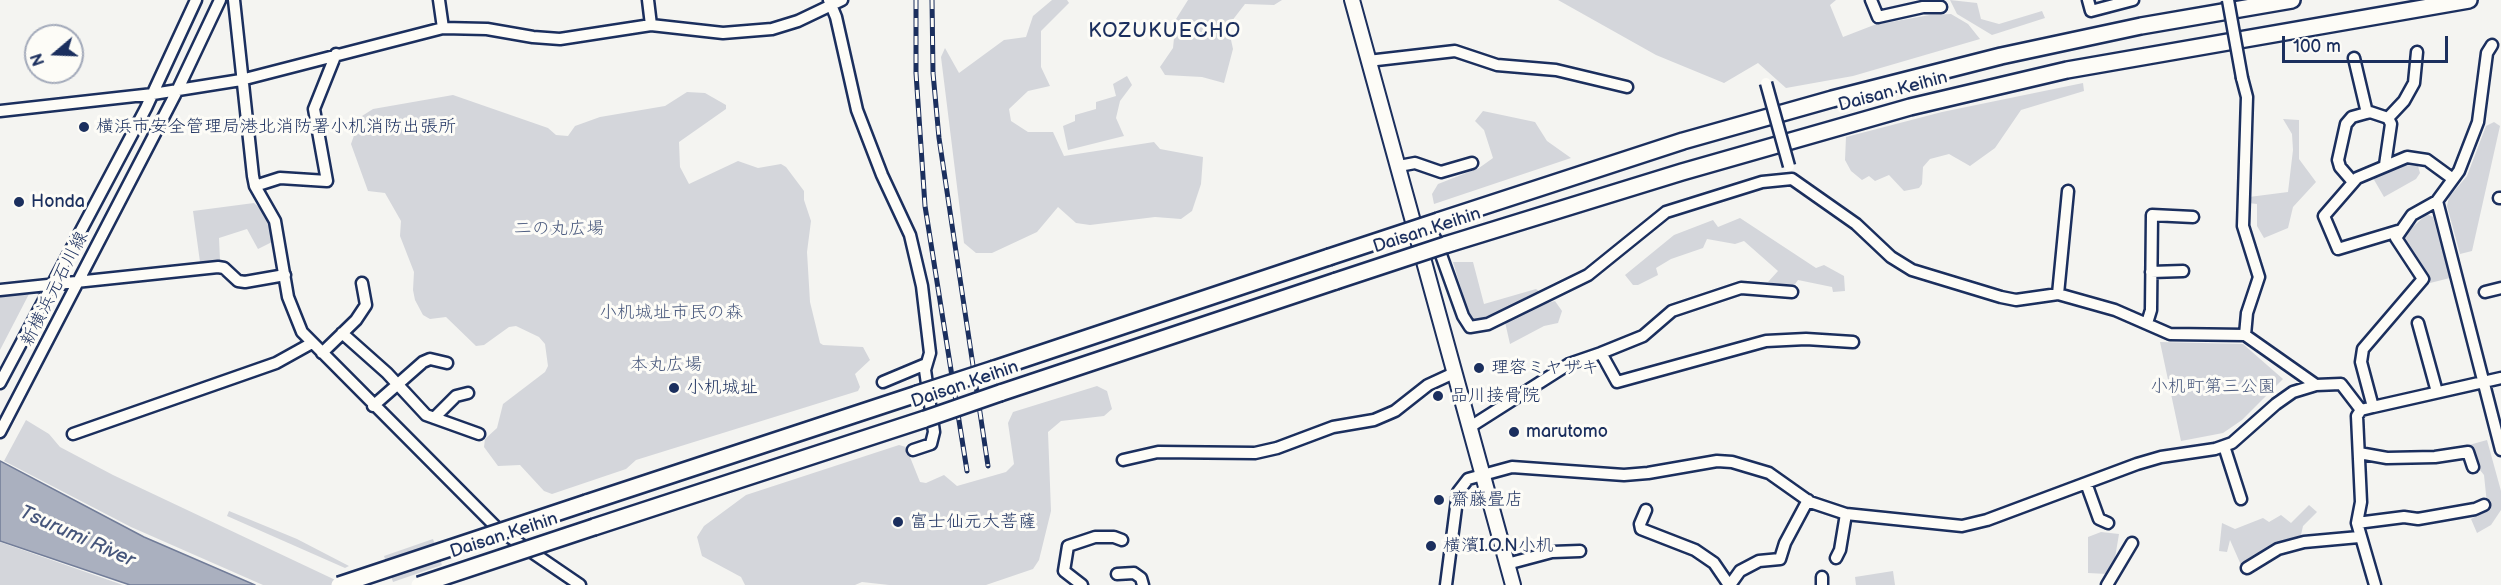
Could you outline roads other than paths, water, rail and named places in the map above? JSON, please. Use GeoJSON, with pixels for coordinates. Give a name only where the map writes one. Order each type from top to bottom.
{"type":"FeatureCollection","features":[{"type":"Feature","properties":{"kind":"highway","name":"Daisan Keihin"},"geometry":{"type":"LineString","coordinates":[[339,585],[1683,141],[1832,99],[2024,51],[2141,26],[2292,0]]}},
{"type":"Feature","properties":{"kind":"highway","name":"Daisan Keihin"},"geometry":{"type":"LineString","coordinates":[[419,585],[1445,245],[1682,172],[1921,104],[2067,70],[2469,0]]}},
{"type":"Feature","properties":{"kind":"main road"},"geometry":{"type":"LineString","coordinates":[[1352,0],[1513,585]]}},
{"type":"Feature","properties":{"kind":"street","name":"新横浜元石川線"},"geometry":{"type":"LineString","coordinates":[[0,383],[153,94],[196,0]]}},
{"type":"Feature","properties":{"kind":"street","name":"新横浜元石川線"},"geometry":{"type":"LineString","coordinates":[[0,432],[177,91],[220,0]]}},
{"type":"Feature","properties":{"kind":"street"},"geometry":{"type":"LineString","coordinates":[[234,0],[241,80],[255,186],[275,221],[288,297],[296,322],[312,343],[373,406],[498,529],[580,585]]}},
{"type":"Feature","properties":{"kind":"street"},"geometry":{"type":"LineString","coordinates":[[439,0],[443,28]]}},
{"type":"Feature","properties":{"kind":"street"},"geometry":{"type":"LineString","coordinates":[[648,0],[651,25]]}},
{"type":"Feature","properties":{"kind":"street"},"geometry":{"type":"LineString","coordinates":[[0,111],[177,91],[241,80],[443,28],[487,29],[560,39],[651,25],[723,33],[772,29],[798,21],[830,3],[843,0]]}},
{"type":"Feature","properties":{"kind":"street"},"geometry":{"type":"LineString","coordinates":[[1871,0],[1878,17],[1923,7],[1941,7]]}},
{"type":"Feature","properties":{"kind":"street"},"geometry":{"type":"LineString","coordinates":[[2088,0],[2091,10],[2133,0]]}},
{"type":"Feature","properties":{"kind":"street"},"geometry":{"type":"LineString","coordinates":[[2228,0],[2247,97],[2243,226],[2259,277],[2247,313],[2245,334]]}},
{"type":"Feature","properties":{"kind":"street"},"geometry":{"type":"LineString","coordinates":[[830,3],[857,110],[882,175],[910,235],[923,294],[930,353],[925,370],[934,432],[931,444],[913,450]]}},
{"type":"Feature","properties":{"kind":"street"},"geometry":{"type":"LineString","coordinates":[[2373,407],[2361,362],[2363,349],[2423,279],[2396,238],[2398,231],[2412,215],[2437,201],[2453,179],[2478,122],[2487,53],[2492,45]]}},
{"type":"Feature","properties":{"kind":"street"},"geometry":{"type":"LineString","coordinates":[[1368,61],[1455,51],[1497,65],[1556,70],[1627,87]]}},
{"type":"Feature","properties":{"kind":"street"},"geometry":{"type":"LineString","coordinates":[[2388,118],[2404,101],[2414,83],[2417,52]]}},
{"type":"Feature","properties":{"kind":"street"},"geometry":{"type":"LineString","coordinates":[[255,186],[280,178],[327,181],[314,109],[336,54]]}},
{"type":"Feature","properties":{"kind":"street"},"geometry":{"type":"LineString","coordinates":[[2354,58],[2367,113]]}},
{"type":"Feature","properties":{"kind":"street"},"geometry":{"type":"LineString","coordinates":[[1766,83],[1792,179]]}},
{"type":"Feature","properties":{"kind":"street"},"geometry":{"type":"LineString","coordinates":[[2354,182],[2340,167],[2338,160],[2348,119],[2367,113],[2388,118]]}},
{"type":"Feature","properties":{"kind":"street"},"geometry":{"type":"LineString","coordinates":[[2385,165],[2391,124],[2388,118]]}},
{"type":"Feature","properties":{"kind":"street"},"geometry":{"type":"LineString","coordinates":[[2398,231],[2338,249],[2324,216],[2354,182],[2385,165],[2407,157],[2416,157],[2438,166],[2453,179]]}},
{"type":"Feature","properties":{"kind":"street"},"geometry":{"type":"LineString","coordinates":[[1399,166],[1415,163],[1441,172],[1472,163]]}},
{"type":"Feature","properties":{"kind":"street"},"geometry":{"type":"LineString","coordinates":[[1418,243],[1435,238],[1463,316],[1470,327],[1488,324],[1588,275],[1666,212],[1762,182],[1792,179],[1856,224],[1891,257],[1911,270],[2016,300],[2058,294],[2147,323],[2170,334],[2245,334],[2316,385]]}},
{"type":"Feature","properties":{"kind":"street"},"geometry":{"type":"LineString","coordinates":[[2058,294],[2068,191]]}},
{"type":"Feature","properties":{"kind":"street"},"geometry":{"type":"LineString","coordinates":[[2437,201],[2501,450]]}},
{"type":"Feature","properties":{"kind":"street"},"geometry":{"type":"LineString","coordinates":[[2147,323],[2151,310],[2152,215],[2193,217]]}},
{"type":"Feature","properties":{"kind":"street"},"geometry":{"type":"LineString","coordinates":[[0,291],[218,267],[224,268],[238,280],[245,282],[285,275]]}},
{"type":"Feature","properties":{"kind":"street"},"geometry":{"type":"LineString","coordinates":[[2151,272],[2183,272]]}},
{"type":"Feature","properties":{"kind":"street"},"geometry":{"type":"LineString","coordinates":[[322,353],[366,305],[362,283]]}},
{"type":"Feature","properties":{"kind":"street"},"geometry":{"type":"LineString","coordinates":[[1470,427],[1569,364],[1643,336],[1672,312],[1741,288],[1792,292]]}},
{"type":"Feature","properties":{"kind":"street"},"geometry":{"type":"LineString","coordinates":[[2485,292],[2501,288]]}},
{"type":"Feature","properties":{"kind":"street"},"geometry":{"type":"LineString","coordinates":[[2418,323],[2437,392]]}},
{"type":"Feature","properties":{"kind":"street"},"geometry":{"type":"LineString","coordinates":[[342,333],[397,383],[426,415],[479,434]]}},
{"type":"Feature","properties":{"kind":"street"},"geometry":{"type":"LineString","coordinates":[[1601,352],[1617,382],[1766,341],[1806,339],[1853,342]]}},
{"type":"Feature","properties":{"kind":"street"},"geometry":{"type":"LineString","coordinates":[[73,434],[276,363],[312,343]]}},
{"type":"Feature","properties":{"kind":"street"},"geometry":{"type":"LineString","coordinates":[[373,406],[423,362],[430,358],[447,363]]}},
{"type":"Feature","properties":{"kind":"street"},"geometry":{"type":"LineString","coordinates":[[883,382],[927,364]]}},
{"type":"Feature","properties":{"kind":"street"},"geometry":{"type":"LineString","coordinates":[[1123,460],[1158,452],[1255,453],[1277,448],[1333,428],[1374,420],[1395,411],[1428,385],[1455,373]]}},
{"type":"Feature","properties":{"kind":"street"},"geometry":{"type":"LineString","coordinates":[[2375,585],[2359,537],[2357,523],[2361,502],[2357,417],[2361,411],[2373,407],[2501,378]]}},
{"type":"Feature","properties":{"kind":"street"},"geometry":{"type":"LineString","coordinates":[[1446,585],[1458,492],[1468,479],[1482,473],[1512,467],[1624,475],[1718,461],[1732,462],[1769,473],[1808,500],[1846,514],[1962,526],[1987,520],[2161,458],[2193,454],[2232,443],[2293,392],[2316,385],[2341,384],[2361,411]]}},
{"type":"Feature","properties":{"kind":"street"},"geometry":{"type":"LineString","coordinates":[[434,418],[456,396],[468,393]]}},
{"type":"Feature","properties":{"kind":"street"},"geometry":{"type":"LineString","coordinates":[[2224,446],[2241,500]]}},
{"type":"Feature","properties":{"kind":"street"},"geometry":{"type":"LineString","coordinates":[[2359,453],[2387,458],[2435,458],[2468,452],[2473,467]]}},
{"type":"Feature","properties":{"kind":"street"},"geometry":{"type":"LineString","coordinates":[[2086,483],[2099,519],[2108,522]]}},
{"type":"Feature","properties":{"kind":"street"},"geometry":{"type":"LineString","coordinates":[[1646,510],[1640,524],[1641,529],[1695,550],[1714,563],[1730,585],[1740,571],[1760,561],[1780,560],[1785,543],[1808,500]]}},
{"type":"Feature","properties":{"kind":"street"},"geometry":{"type":"LineString","coordinates":[[2357,523],[2404,517],[2418,519],[2475,509],[2484,505]]}},
{"type":"Feature","properties":{"kind":"street"},"geometry":{"type":"LineString","coordinates":[[1836,558],[1840,550],[1846,514]]}},
{"type":"Feature","properties":{"kind":"street"},"geometry":{"type":"LineString","coordinates":[[1082,585],[1064,571],[1068,546],[1095,537],[1114,537],[1122,540]]}},
{"type":"Feature","properties":{"kind":"street"},"geometry":{"type":"LineString","coordinates":[[2247,568],[2278,549],[2304,542],[2359,537]]}},
{"type":"Feature","properties":{"kind":"street"},"geometry":{"type":"LineString","coordinates":[[2107,585],[2132,543]]}},
{"type":"Feature","properties":{"kind":"street"},"geometry":{"type":"LineString","coordinates":[[1507,564],[1552,552],[1580,551]]}},
{"type":"Feature","properties":{"kind":"street"},"geometry":{"type":"LineString","coordinates":[[1117,574],[1134,573],[1141,578],[1143,585]]}},
{"type":"Feature","properties":{"kind":"water","name":"Tsurumi River"},"geometry":{"type":"Polygon","coordinates":[[[0,461],[144,537],[255,585],[130,585],[0,541],[0,461]]]}},
{"type":"Feature","properties":{"kind":"railway"},"geometry":{"type":"LineString","coordinates":[[916,0],[916,73],[925,206],[967,471]]}},
{"type":"Feature","properties":{"kind":"railway"},"geometry":{"type":"LineString","coordinates":[[932,0],[933,73],[939,138],[988,466]]}},
{"type":"Feature","properties":{"kind":"place","name":"横浜市安全管理局港北消防署小机消防出張所"},"geometry":{"type":"Point","coordinates":[84,127]}},
{"type":"Feature","properties":{"kind":"place","name":"Honda"},"geometry":{"type":"Point","coordinates":[19,202]}},
{"type":"Feature","properties":{"kind":"place","name":"理容ミヤザキ"},"geometry":{"type":"Point","coordinates":[1479,368]}},
{"type":"Feature","properties":{"kind":"place","name":"小机城址"},"geometry":{"type":"Point","coordinates":[674,388]}},
{"type":"Feature","properties":{"kind":"place","name":"品川接骨院"},"geometry":{"type":"Point","coordinates":[1438,396]}},
{"type":"Feature","properties":{"kind":"place","name":"marutomo"},"geometry":{"type":"Point","coordinates":[1514,432]}},
{"type":"Feature","properties":{"kind":"place","name":"齋藤畳店"},"geometry":{"type":"Point","coordinates":[1439,500]}},
{"type":"Feature","properties":{"kind":"place","name":"富士仙元大菩薩"},"geometry":{"type":"Point","coordinates":[898,522]}},
{"type":"Feature","properties":{"kind":"place","name":"横濱I.O.N小机"},"geometry":{"type":"Point","coordinates":[1431,546]}},
{"type":"Feature","properties":{"kind":"district","name":"KOZUKUECHO"},"geometry":{"type":"Point","coordinates":[1165,32]}},
{"type":"Feature","properties":{"kind":"park label","name":"二の丸広場"},"geometry":{"type":"Point","coordinates":[559,229]}},
{"type":"Feature","properties":{"kind":"park label","name":"小机城址市民の森"},"geometry":{"type":"Point","coordinates":[671,313]}},
{"type":"Feature","properties":{"kind":"park label","name":"本丸広場"},"geometry":{"type":"Point","coordinates":[666,365]}},
{"type":"Feature","properties":{"kind":"park label","name":"小机町第三公園"},"geometry":{"type":"Point","coordinates":[2213,387]}}]}
